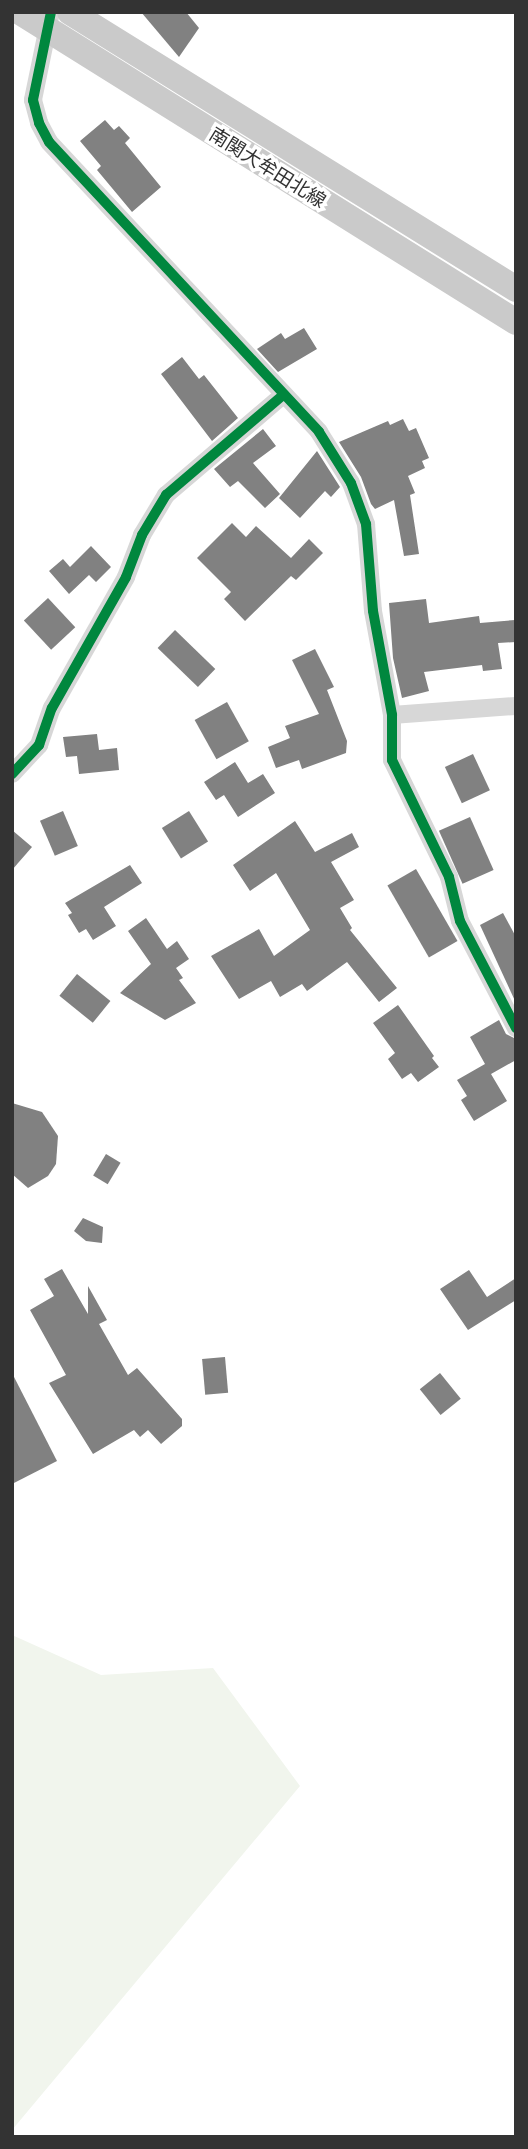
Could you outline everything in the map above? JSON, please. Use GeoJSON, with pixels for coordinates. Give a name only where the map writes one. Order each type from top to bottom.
{"type":"FeatureCollection","features":[{"type":"Feature","properties":{"kind":"main road","name":"南関大牟田北線"},"geometry":{"type":"LineString","coordinates":[[20,12],[50,21],[516,322]]}},
{"type":"Feature","properties":{"kind":"main road","name":"南関大牟田北線"},"geometry":{"type":"LineString","coordinates":[[70,12],[516,289]]}},
{"type":"Feature","properties":{"kind":"street"},"geometry":{"type":"LineString","coordinates":[[50,21],[33,100],[48,142],[318,432],[345,473],[366,524],[373,611],[392,715],[391,760],[449,877],[460,921],[516,1028]]}},
{"type":"Feature","properties":{"kind":"street"},"geometry":{"type":"LineString","coordinates":[[12,774],[39,745],[52,708],[126,577],[142,535],[166,495],[283,395]]}},
{"type":"Feature","properties":{"kind":"street"},"geometry":{"type":"LineString","coordinates":[[392,715],[516,706]]}},
{"type":"Feature","properties":{"kind":"shaded area"},"geometry":{"type":"Polygon","coordinates":[[[12,1635],[101,1675],[213,1668],[300,1786],[12,2130],[12,1635]]]}},
{"type":"Feature","properties":{"kind":"building"},"geometry":{"type":"Polygon","coordinates":[[[141,12],[186,12],[199,28],[179,57],[141,12]]]}},
{"type":"Feature","properties":{"kind":"building"},"geometry":{"type":"Polygon","coordinates":[[[105,120],[114,130],[119,126],[130,138],[125,143],[161,187],[132,212],[97,170],[101,166],[80,141],[105,120]]]}},
{"type":"Feature","properties":{"kind":"building"},"geometry":{"type":"Polygon","coordinates":[[[304,328],[317,349],[278,372],[257,349],[281,333],[285,339],[304,328]]]}},
{"type":"Feature","properties":{"kind":"building"},"geometry":{"type":"Polygon","coordinates":[[[182,357],[199,379],[204,375],[238,418],[212,441],[161,374],[182,357]]]}},
{"type":"Feature","properties":{"kind":"building"},"geometry":{"type":"Polygon","coordinates":[[[403,419],[409,431],[416,428],[429,458],[422,461],[425,468],[408,476],[415,493],[410,495],[419,554],[404,556],[394,500],[375,509],[361,477],[339,442],[388,421],[390,425],[403,419]]]}},
{"type":"Feature","properties":{"kind":"building"},"geometry":{"type":"Polygon","coordinates":[[[263,429],[276,446],[253,463],[280,494],[265,508],[238,481],[230,487],[214,469],[263,429]]]}},
{"type":"Feature","properties":{"kind":"building"},"geometry":{"type":"Polygon","coordinates":[[[317,451],[340,487],[331,497],[325,491],[300,518],[279,498],[317,451]]]}},
{"type":"Feature","properties":{"kind":"building"},"geometry":{"type":"Polygon","coordinates":[[[232,523],[246,537],[256,526],[291,558],[309,539],[323,553],[296,580],[291,576],[245,621],[224,599],[231,592],[197,558],[232,523]]]}},
{"type":"Feature","properties":{"kind":"building"},"geometry":{"type":"Polygon","coordinates":[[[91,546],[111,567],[96,582],[89,575],[69,594],[49,571],[63,559],[70,567],[91,546]]]}},
{"type":"Feature","properties":{"kind":"building"},"geometry":{"type":"Polygon","coordinates":[[[48,598],[75,627],[51,650],[24,621],[48,598]]]}},
{"type":"Feature","properties":{"kind":"building"},"geometry":{"type":"Polygon","coordinates":[[[426,599],[429,623],[479,616],[480,623],[515,620],[516,642],[498,643],[502,669],[483,671],[482,665],[424,672],[429,691],[402,698],[393,658],[389,603],[426,599]]]}},
{"type":"Feature","properties":{"kind":"building"},"geometry":{"type":"Polygon","coordinates":[[[175,630],[215,669],[198,687],[158,648],[175,630]]]}},
{"type":"Feature","properties":{"kind":"building"},"geometry":{"type":"Polygon","coordinates":[[[315,649],[334,687],[327,690],[347,741],[346,753],[302,769],[299,760],[276,768],[268,747],[290,738],[285,726],[319,714],[292,660],[315,649]]]}},
{"type":"Feature","properties":{"kind":"building"},"geometry":{"type":"Polygon","coordinates":[[[227,702],[249,741],[216,759],[195,720],[227,702]]]}},
{"type":"Feature","properties":{"kind":"building"},"geometry":{"type":"Polygon","coordinates":[[[97,734],[99,750],[117,748],[119,770],[79,774],[77,756],[66,757],[63,737],[97,734]]]}},
{"type":"Feature","properties":{"kind":"building"},"geometry":{"type":"Polygon","coordinates":[[[473,754],[490,790],[462,803],[445,767],[473,754]]]}},
{"type":"Feature","properties":{"kind":"building"},"geometry":{"type":"Polygon","coordinates":[[[235,762],[248,783],[263,774],[275,793],[238,817],[224,795],[216,800],[204,782],[235,762]]]}},
{"type":"Feature","properties":{"kind":"building"},"geometry":{"type":"Polygon","coordinates":[[[63,811],[78,846],[55,856],[40,821],[63,811]]]}},
{"type":"Feature","properties":{"kind":"building"},"geometry":{"type":"Polygon","coordinates":[[[189,811],[208,842],[181,858],[162,828],[189,811]]]}},
{"type":"Feature","properties":{"kind":"building"},"geometry":{"type":"Polygon","coordinates":[[[470,817],[494,870],[463,884],[439,831],[470,817]]]}},
{"type":"Feature","properties":{"kind":"building"},"geometry":{"type":"Polygon","coordinates":[[[295,821],[315,852],[352,833],[359,847],[331,862],[354,900],[340,908],[352,928],[350,930],[397,988],[379,1002],[347,962],[307,991],[302,984],[280,997],[271,981],[239,999],[211,956],[259,929],[274,956],[310,930],[276,873],[250,891],[233,865],[295,821]]]}},
{"type":"Feature","properties":{"kind":"building"},"geometry":{"type":"Polygon","coordinates":[[[12,830],[32,847],[12,870],[12,830]]]}},
{"type":"Feature","properties":{"kind":"building"},"geometry":{"type":"Polygon","coordinates":[[[130,865],[142,883],[104,907],[116,926],[93,940],[86,929],[79,933],[68,915],[72,913],[65,903],[130,865]]]}},
{"type":"Feature","properties":{"kind":"building"},"geometry":{"type":"Polygon","coordinates":[[[416,869],[457,941],[429,957],[387,886],[416,869]]]}},
{"type":"Feature","properties":{"kind":"building"},"geometry":{"type":"Polygon","coordinates":[[[503,913],[516,937],[516,1003],[480,925],[503,913]]]}},
{"type":"Feature","properties":{"kind":"building"},"geometry":{"type":"Polygon","coordinates":[[[146,918],[167,949],[177,941],[189,959],[176,968],[183,978],[179,980],[196,1003],[165,1020],[120,993],[151,964],[128,931],[146,918]]]}},
{"type":"Feature","properties":{"kind":"building"},"geometry":{"type":"Polygon","coordinates":[[[77,974],[110,1001],[93,1023],[59,996],[77,974]]]}},
{"type":"Feature","properties":{"kind":"building"},"geometry":{"type":"Polygon","coordinates":[[[398,1005],[439,1067],[418,1082],[411,1073],[402,1079],[388,1059],[395,1053],[373,1023],[398,1005]]]}},
{"type":"Feature","properties":{"kind":"building"},"geometry":{"type":"Polygon","coordinates":[[[499,1020],[506,1034],[516,1039],[516,1060],[491,1074],[507,1101],[474,1121],[461,1100],[467,1096],[457,1080],[485,1064],[470,1037],[499,1020]]]}},
{"type":"Feature","properties":{"kind":"building"},"geometry":{"type":"Polygon","coordinates":[[[12,1103],[42,1112],[58,1136],[56,1164],[48,1176],[28,1188],[12,1174],[12,1103]]]}},
{"type":"Feature","properties":{"kind":"building"},"geometry":{"type":"Polygon","coordinates":[[[106,1154],[121,1163],[108,1184],[93,1175],[106,1154]]]}},
{"type":"Feature","properties":{"kind":"building"},"geometry":{"type":"Polygon","coordinates":[[[83,1218],[103,1227],[102,1243],[86,1241],[74,1231],[83,1218]]]}},
{"type":"Feature","properties":{"kind":"building"},"geometry":{"type":"Polygon","coordinates":[[[62,1269],[88,1314],[88,1286],[107,1320],[99,1324],[128,1375],[137,1368],[182,1419],[182,1426],[161,1444],[148,1430],[140,1437],[134,1430],[93,1454],[49,1383],[66,1375],[30,1310],[54,1296],[44,1279],[62,1269]]]}},
{"type":"Feature","properties":{"kind":"building"},"geometry":{"type":"Polygon","coordinates":[[[469,1270],[487,1297],[516,1278],[516,1300],[468,1330],[440,1289],[469,1270]]]}},
{"type":"Feature","properties":{"kind":"building"},"geometry":{"type":"Polygon","coordinates":[[[225,1357],[228,1393],[205,1395],[202,1359],[225,1357]]]}},
{"type":"Feature","properties":{"kind":"building"},"geometry":{"type":"Polygon","coordinates":[[[12,1373],[57,1461],[12,1484],[12,1373]]]}},
{"type":"Feature","properties":{"kind":"building"},"geometry":{"type":"Polygon","coordinates":[[[440,1373],[461,1399],[441,1415],[420,1389],[440,1373]]]}},
{"type":"Feature","properties":{"kind":"cycle path"},"geometry":{"type":"LineString","coordinates":[[51,12],[33,100],[39,123],[49,142],[319,432],[351,483],[366,524],[373,611],[392,715],[392,760],[449,877],[460,921],[516,1028]]}},
{"type":"Feature","properties":{"kind":"cycle path"},"geometry":{"type":"LineString","coordinates":[[12,774],[39,745],[52,708],[126,577],[142,535],[166,495],[283,395]]}}]}
